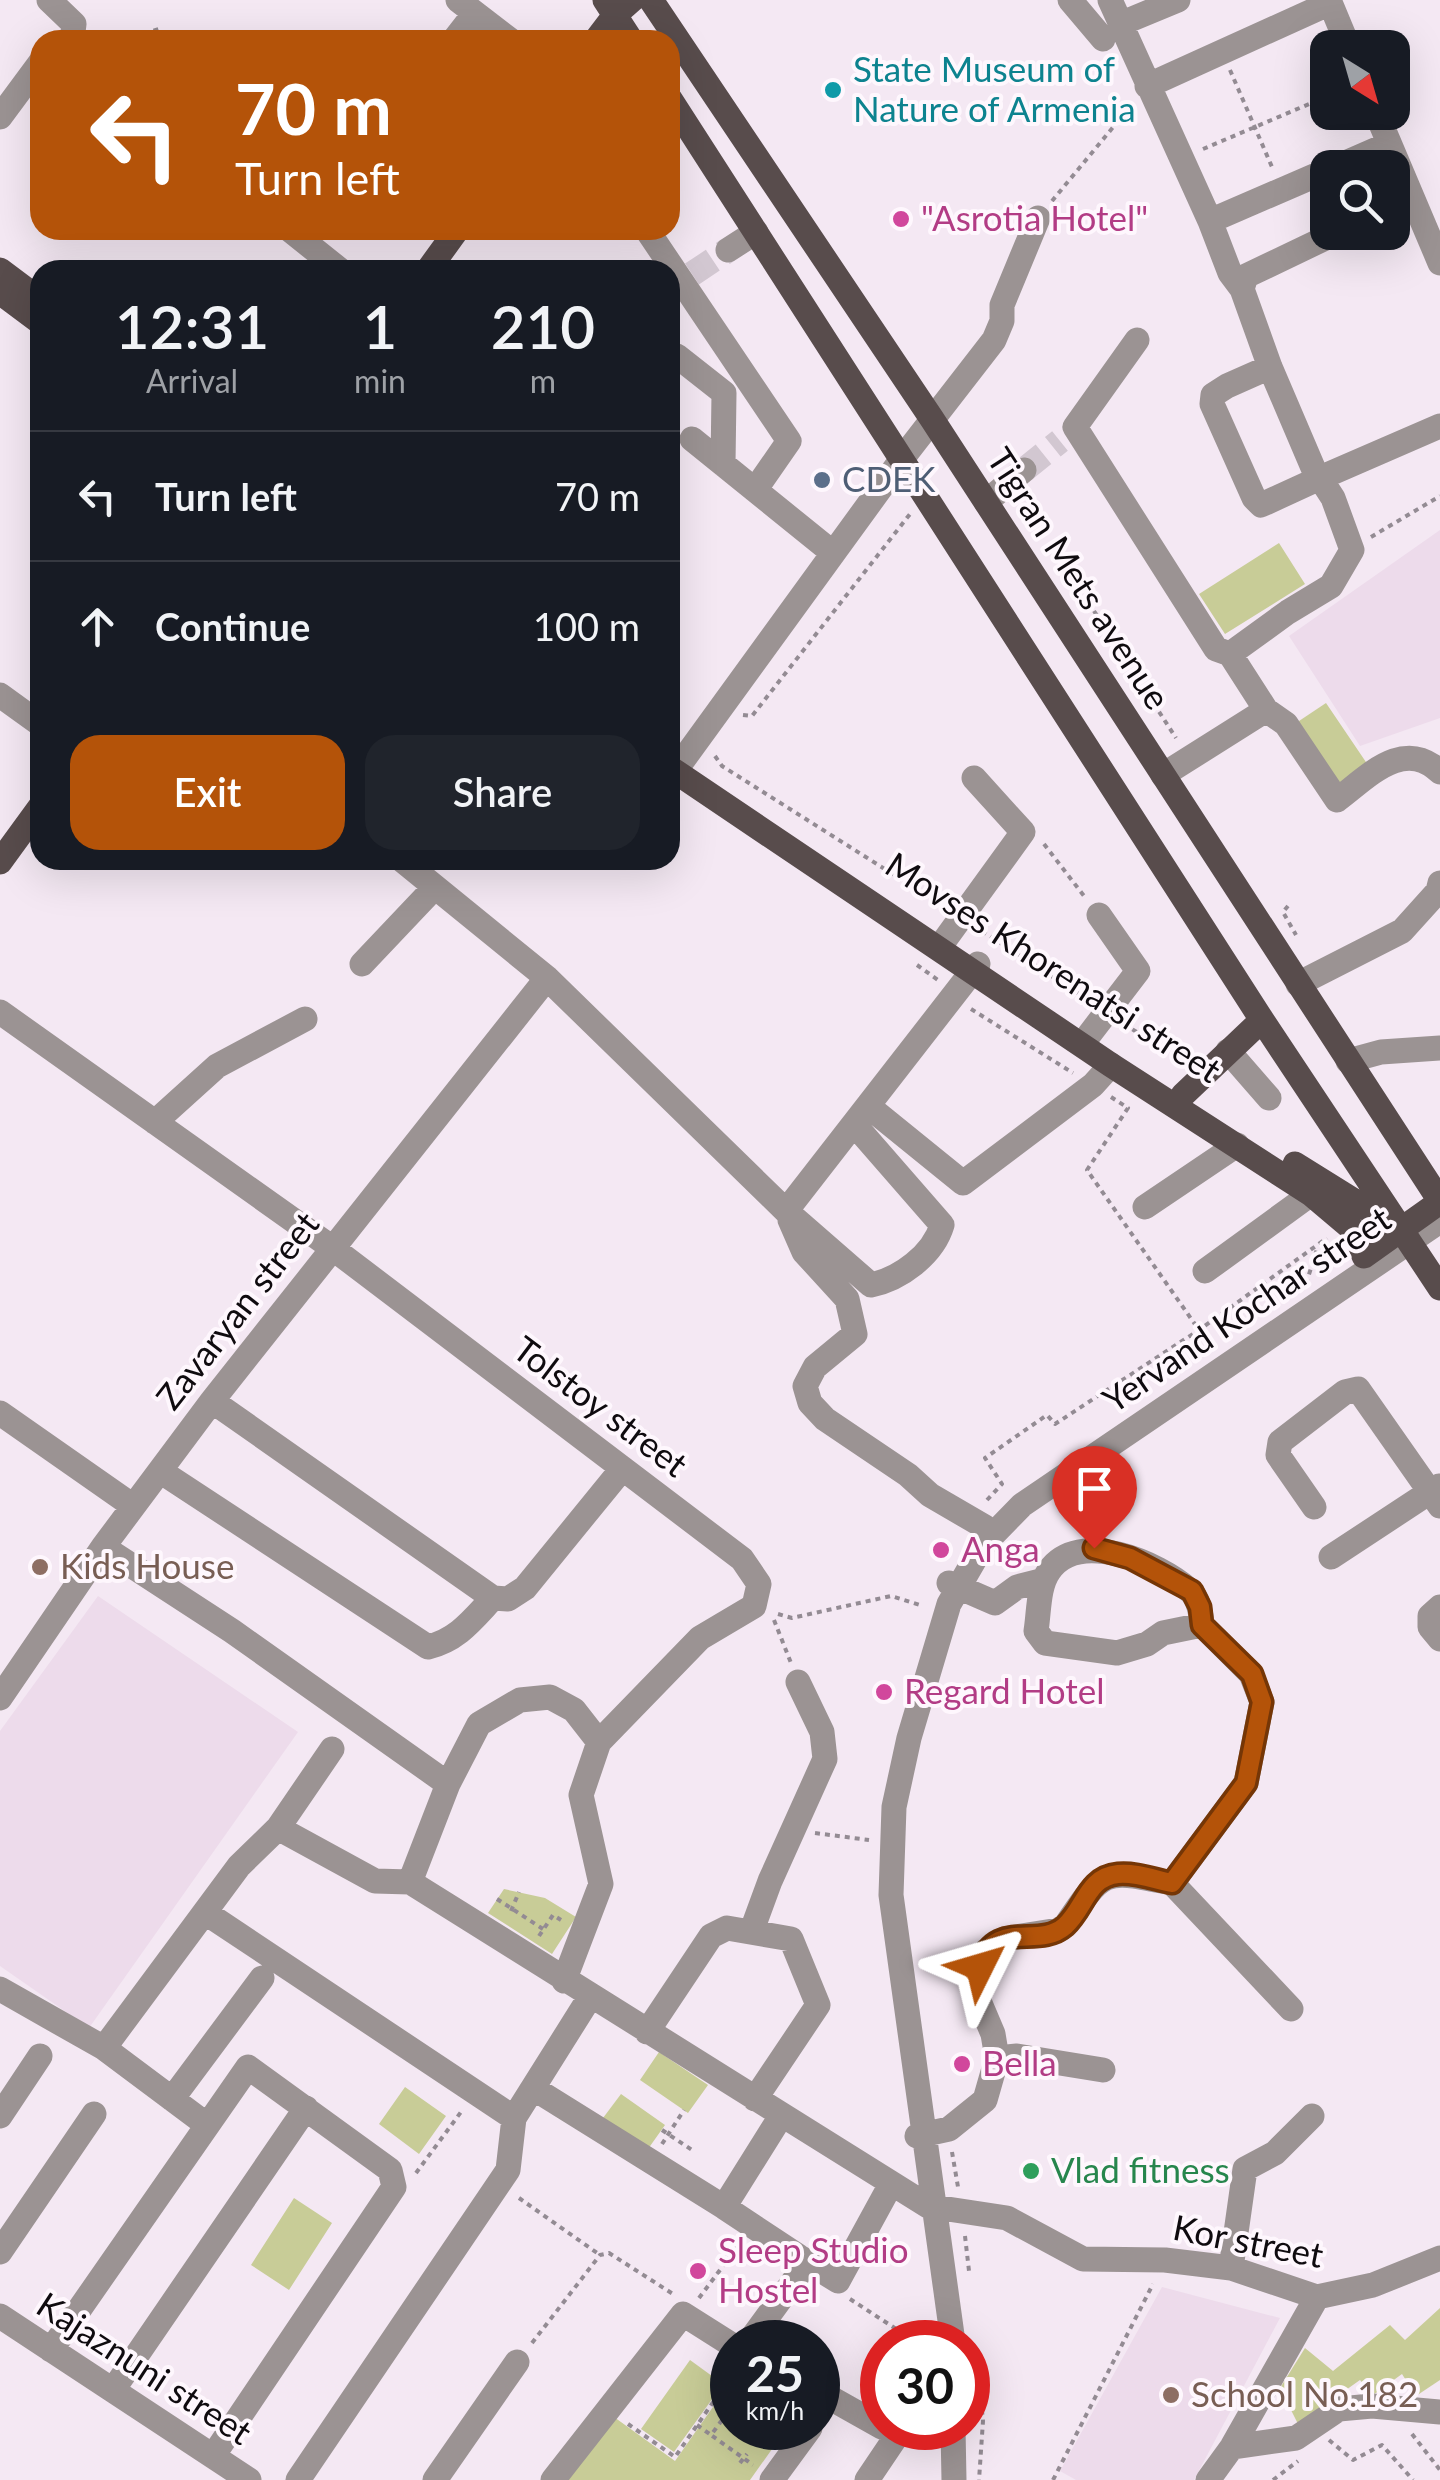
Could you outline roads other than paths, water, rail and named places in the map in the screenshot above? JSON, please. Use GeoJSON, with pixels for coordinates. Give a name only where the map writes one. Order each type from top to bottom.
{"type":"FeatureCollection","features":[{"type":"Feature","properties":{"kind":"main road","name":"Tigran Mets avenue"},"geometry":{"type":"LineString","coordinates":[[650,0],[670,30]]}},
{"type":"Feature","properties":{"kind":"main road"},"geometry":{"type":"LineString","coordinates":[[602,30],[617,5]]}},
{"type":"Feature","properties":{"kind":"main road"},"geometry":{"type":"LineString","coordinates":[[617,5],[627,30]]}},
{"type":"Feature","properties":{"kind":"main road","name":"Tigran Mets avenue"},"geometry":{"type":"LineString","coordinates":[[680,44],[932,418],[1440,1202]]}},
{"type":"Feature","properties":{"kind":"main road"},"geometry":{"type":"LineString","coordinates":[[680,114],[1262,1020],[1440,1288]]}},
{"type":"Feature","properties":{"kind":"main road"},"geometry":{"type":"LineString","coordinates":[[0,270],[30,292]]}},
{"type":"Feature","properties":{"kind":"main road"},"geometry":{"type":"LineString","coordinates":[[0,292],[30,314]]}},
{"type":"Feature","properties":{"kind":"main road","name":"Movses Khorenatsi street"},"geometry":{"type":"LineString","coordinates":[[680,770],[944,941],[976,968],[1089,1035],[1405,1236]]}},
{"type":"Feature","properties":{"kind":"main road","name":"Movses Khorenatsi street"},"geometry":{"type":"LineString","coordinates":[[680,770],[976,968],[1111,1065],[1310,1194],[1356,1232],[1364,1256]]}},
{"type":"Feature","properties":{"kind":"main road"},"geometry":{"type":"LineString","coordinates":[[0,862],[30,820]]}},
{"type":"Feature","properties":{"kind":"main road"},"geometry":{"type":"LineString","coordinates":[[1183,1095],[1262,1020]]}},
{"type":"Feature","properties":{"kind":"main road"},"geometry":{"type":"LineString","coordinates":[[1405,1236],[1440,1202]]}},
{"type":"Feature","properties":{"kind":"main road","name":"Yervand Kochar street"},"geometry":{"type":"LineString","coordinates":[[1364,1256],[1405,1236]]}},
{"type":"Feature","properties":{"kind":"street"},"geometry":{"type":"LineString","coordinates":[[49,0],[74,24],[73,30]]}},
{"type":"Feature","properties":{"kind":"street"},"geometry":{"type":"LineString","coordinates":[[1070,0],[1112,32],[1146,86],[1210,221],[1230,273],[1242,289],[1300,439],[1333,498],[1352,550],[1332,586],[1230,654]]}},
{"type":"Feature","properties":{"kind":"street"},"geometry":{"type":"LineString","coordinates":[[1110,0],[1112,32]]}},
{"type":"Feature","properties":{"kind":"street"},"geometry":{"type":"LineString","coordinates":[[1112,32],[1178,0]]}},
{"type":"Feature","properties":{"kind":"street"},"geometry":{"type":"LineString","coordinates":[[1146,86],[1329,2],[1341,30]]}},
{"type":"Feature","properties":{"kind":"street"},"geometry":{"type":"LineString","coordinates":[[466,7],[497,30]]}},
{"type":"Feature","properties":{"kind":"street"},"geometry":{"type":"LineString","coordinates":[[0,118],[30,77]]}},
{"type":"Feature","properties":{"kind":"street"},"geometry":{"type":"LineString","coordinates":[[1383,130],[1390,150]]}},
{"type":"Feature","properties":{"kind":"street"},"geometry":{"type":"LineString","coordinates":[[1375,150],[1389,144]]}},
{"type":"Feature","properties":{"kind":"street"},"geometry":{"type":"LineString","coordinates":[[1210,221],[1310,178]]}},
{"type":"Feature","properties":{"kind":"street"},"geometry":{"type":"LineString","coordinates":[[1410,215],[1440,263]]}},
{"type":"Feature","properties":{"kind":"street"},"geometry":{"type":"LineString","coordinates":[[680,758],[994,340],[1002,321],[1002,305],[1038,218]]}},
{"type":"Feature","properties":{"kind":"street"},"geometry":{"type":"LineString","coordinates":[[728,250],[756,232]]}},
{"type":"Feature","properties":{"kind":"street"},"geometry":{"type":"LineString","coordinates":[[302,240],[328,260]]}},
{"type":"Feature","properties":{"kind":"street"},"geometry":{"type":"LineString","coordinates":[[656,240],[673,260]]}},
{"type":"Feature","properties":{"kind":"street"},"geometry":{"type":"LineString","coordinates":[[1242,289],[1246,276],[1310,245]]}},
{"type":"Feature","properties":{"kind":"street"},"geometry":{"type":"LineString","coordinates":[[680,269],[789,441],[756,490]]}},
{"type":"Feature","properties":{"kind":"street"},"geometry":{"type":"LineString","coordinates":[[1137,340],[1068,434],[1216,648],[1230,654],[1266,710],[1286,724],[1337,800],[1392,759],[1409,756],[1432,764],[1440,772]]}},
{"type":"Feature","properties":{"kind":"street"},"geometry":{"type":"LineString","coordinates":[[680,358],[724,393],[723,464]]}},
{"type":"Feature","properties":{"kind":"street"},"geometry":{"type":"LineString","coordinates":[[1270,367],[1227,386],[1213,395],[1212,404],[1254,498],[1261,505],[1440,426]]}},
{"type":"Feature","properties":{"kind":"street"},"geometry":{"type":"LineString","coordinates":[[692,439],[833,553]]}},
{"type":"Feature","properties":{"kind":"street"},"geometry":{"type":"LineString","coordinates":[[986,502],[1024,470]]}},
{"type":"Feature","properties":{"kind":"street"},"geometry":{"type":"LineString","coordinates":[[0,695],[30,717]]}},
{"type":"Feature","properties":{"kind":"street"},"geometry":{"type":"LineString","coordinates":[[1163,776],[1266,710]]}},
{"type":"Feature","properties":{"kind":"street"},"geometry":{"type":"LineString","coordinates":[[944,941],[1023,832],[974,778]]}},
{"type":"Feature","properties":{"kind":"street"},"geometry":{"type":"LineString","coordinates":[[413,870],[547,978],[786,1211],[871,1285],[890,1281],[936,1244],[942,1226],[861,1115]]}},
{"type":"Feature","properties":{"kind":"street"},"geometry":{"type":"LineString","coordinates":[[1298,984],[1402,931],[1438,891],[1440,883]]}},
{"type":"Feature","properties":{"kind":"street"},"geometry":{"type":"LineString","coordinates":[[362,964],[434,888]]}},
{"type":"Feature","properties":{"kind":"street"},"geometry":{"type":"LineString","coordinates":[[1089,1035],[1138,971],[1099,915]]}},
{"type":"Feature","properties":{"kind":"street"},"geometry":{"type":"LineString","coordinates":[[786,1211],[976,968]]}},
{"type":"Feature","properties":{"kind":"street","name":"Zavaryan street"},"geometry":{"type":"LineString","coordinates":[[0,1698],[104,1547],[212,1401],[547,978]]}},
{"type":"Feature","properties":{"kind":"street","name":"Tolstoy street"},"geometry":{"type":"LineString","coordinates":[[0,1012],[331,1247],[742,1559],[759,1584],[754,1606],[700,1638],[599,1742],[580,1795],[601,1884],[564,1981]]}},
{"type":"Feature","properties":{"kind":"street"},"geometry":{"type":"LineString","coordinates":[[155,1122],[217,1066],[305,1019]]}},
{"type":"Feature","properties":{"kind":"street"},"geometry":{"type":"LineString","coordinates":[[1348,1061],[1381,1052],[1440,1048]]}},
{"type":"Feature","properties":{"kind":"street"},"geometry":{"type":"LineString","coordinates":[[1228,1051],[1270,1098]]}},
{"type":"Feature","properties":{"kind":"street"},"geometry":{"type":"LineString","coordinates":[[861,1115],[964,1183],[1092,1086],[1111,1065]]}},
{"type":"Feature","properties":{"kind":"street"},"geometry":{"type":"LineString","coordinates":[[1144,1207],[1237,1146]]}},
{"type":"Feature","properties":{"kind":"street"},"geometry":{"type":"LineString","coordinates":[[1205,1271],[1310,1194]]}},
{"type":"Feature","properties":{"kind":"street"},"geometry":{"type":"LineString","coordinates":[[786,1211],[804,1252],[846,1298],[855,1334],[815,1367],[805,1386],[810,1403],[825,1419],[908,1475],[930,1495],[986,1526]]}},
{"type":"Feature","properties":{"kind":"street","name":"Yervand Kochar street"},"geometry":{"type":"LineString","coordinates":[[921,2134],[891,1895],[894,1807],[909,1738],[953,1585],[983,1545],[1022,1505],[1405,1236],[1440,1221]]}},
{"type":"Feature","properties":{"kind":"street","name":"Yervand Kochar street"},"geometry":{"type":"LineString","coordinates":[[950,2320],[890,1947],[884,1877],[886,1807],[903,1729],[937,1610],[986,1526],[1013,1500],[1364,1256]]}},
{"type":"Feature","properties":{"kind":"street"},"geometry":{"type":"LineString","coordinates":[[1314,1507],[1278,1455],[1280,1442],[1345,1392],[1358,1389],[1436,1495],[1331,1557]]}},
{"type":"Feature","properties":{"kind":"street"},"geometry":{"type":"LineString","coordinates":[[212,1401],[493,1598],[508,1598],[525,1588],[622,1468]]}},
{"type":"Feature","properties":{"kind":"street"},"geometry":{"type":"LineString","coordinates":[[0,1413],[134,1506]]}},
{"type":"Feature","properties":{"kind":"street"},"geometry":{"type":"LineString","coordinates":[[160,1471],[428,1646],[446,1643],[461,1632],[493,1598]]}},
{"type":"Feature","properties":{"kind":"street"},"geometry":{"type":"LineString","coordinates":[[104,1547],[232,1631],[448,1784]]}},
{"type":"Feature","properties":{"kind":"street"},"geometry":{"type":"LineString","coordinates":[[1094,1548],[1130,1558],[1192,1591],[1200,1607],[1190,1627],[1164,1633],[1147,1644],[1117,1653],[1045,1643],[1036,1631],[1044,1580],[1050,1568],[1068,1554],[1094,1548]]}},
{"type":"Feature","properties":{"kind":"street"},"geometry":{"type":"LineString","coordinates":[[953,1585],[995,1603],[1017,1587],[1044,1580]]}},
{"type":"Feature","properties":{"kind":"street"},"geometry":{"type":"LineString","coordinates":[[1440,1607],[1430,1616],[1430,1627],[1440,1639]]}},
{"type":"Feature","properties":{"kind":"street"},"geometry":{"type":"LineString","coordinates":[[1172,1883],[1246,1783],[1262,1702],[1252,1674],[1190,1627]]}},
{"type":"Feature","properties":{"kind":"street"},"geometry":{"type":"LineString","coordinates":[[752,1930],[825,1759],[822,1732],[798,1682]]}},
{"type":"Feature","properties":{"kind":"street"},"geometry":{"type":"LineString","coordinates":[[410,1882],[448,1784],[479,1724],[520,1700],[550,1697],[574,1710],[599,1742]]}},
{"type":"Feature","properties":{"kind":"street"},"geometry":{"type":"LineString","coordinates":[[104,2048],[239,1866],[278,1828],[332,1749]]}},
{"type":"Feature","properties":{"kind":"street"},"geometry":{"type":"LineString","coordinates":[[278,1828],[375,1881],[410,1882],[590,1998],[932,2207]]}},
{"type":"Feature","properties":{"kind":"street"},"geometry":{"type":"LineString","coordinates":[[921,2134],[949,2130],[985,2100],[997,2058],[976,1994],[982,1960],[990,1946],[1004,1939],[1059,1930],[1096,1880],[1120,1873],[1172,1883],[1291,2010]]}},
{"type":"Feature","properties":{"kind":"street"},"geometry":{"type":"LineString","coordinates":[[206,1912],[514,2118]]}},
{"type":"Feature","properties":{"kind":"street"},"geometry":{"type":"LineString","coordinates":[[646,2032],[712,1936],[726,1928],[791,1938],[818,2005],[755,2099]]}},
{"type":"Feature","properties":{"kind":"street"},"geometry":{"type":"LineString","coordinates":[[172,2100],[262,1978]]}},
{"type":"Feature","properties":{"kind":"street"},"geometry":{"type":"LineString","coordinates":[[0,1989],[104,2048],[207,2125]]}},
{"type":"Feature","properties":{"kind":"street"},"geometry":{"type":"LineString","coordinates":[[298,2480],[508,2170],[514,2118],[590,1998]]}},
{"type":"Feature","properties":{"kind":"street"},"geometry":{"type":"LineString","coordinates":[[0,2116],[40,2056]]}},
{"type":"Feature","properties":{"kind":"street"},"geometry":{"type":"LineString","coordinates":[[997,2058],[1017,2056],[1103,2070]]}},
{"type":"Feature","properties":{"kind":"street"},"geometry":{"type":"LineString","coordinates":[[51,2350],[248,2067],[390,2170],[394,2187],[216,2466]]}},
{"type":"Feature","properties":{"kind":"street"},"geometry":{"type":"LineString","coordinates":[[532,2088],[838,2281],[891,2184]]}},
{"type":"Feature","properties":{"kind":"street"},"geometry":{"type":"LineString","coordinates":[[112,2390],[306,2108]]}},
{"type":"Feature","properties":{"kind":"street"},"geometry":{"type":"LineString","coordinates":[[0,2252],[94,2114]]}},
{"type":"Feature","properties":{"kind":"street"},"geometry":{"type":"LineString","coordinates":[[724,2207],[781,2116]]}},
{"type":"Feature","properties":{"kind":"street"},"geometry":{"type":"LineString","coordinates":[[1231,2268],[1245,2170],[1275,2153],[1312,2116]]}},
{"type":"Feature","properties":{"kind":"street","name":"Yervand Kochar street"},"geometry":{"type":"LineString","coordinates":[[932,2207],[935,2320]]}},
{"type":"Feature","properties":{"kind":"street","name":"Kor street"},"geometry":{"type":"LineString","coordinates":[[932,2207],[1007,2218],[1083,2259],[1165,2260],[1231,2268],[1317,2297],[1373,2285],[1440,2258]]}},
{"type":"Feature","properties":{"kind":"street"},"geometry":{"type":"LineString","coordinates":[[765,2320],[800,2272],[798,2256]]}},
{"type":"Feature","properties":{"kind":"street"},"geometry":{"type":"LineString","coordinates":[[1208,2480],[1232,2447],[1317,2297]]}},
{"type":"Feature","properties":{"kind":"street"},"geometry":{"type":"LineString","coordinates":[[553,2480],[688,2310],[710,2328]]}},
{"type":"Feature","properties":{"kind":"street","name":"Kajaznuni street"},"geometry":{"type":"LineString","coordinates":[[0,2316],[112,2390],[216,2466],[249,2480]]}},
{"type":"Feature","properties":{"kind":"street"},"geometry":{"type":"LineString","coordinates":[[436,2480],[517,2362]]}},
{"type":"Feature","properties":{"kind":"street"},"geometry":{"type":"LineString","coordinates":[[1232,2447],[1296,2438],[1339,2409],[1372,2406],[1440,2412]]}},
{"type":"Feature","properties":{"kind":"street"},"geometry":{"type":"LineString","coordinates":[[773,2480],[794,2450]]}},
{"type":"Feature","properties":{"kind":"street"},"geometry":{"type":"LineString","coordinates":[[866,2480],[880,2450]]}},
{"type":"Feature","properties":{"kind":"street"},"geometry":{"type":"LineString","coordinates":[[953,2450],[954,2480]]}},
{"type":"Feature","properties":{"kind":"street"},"geometry":{"type":"LineString","coordinates":[[962,2450],[962,2480]]}},
{"type":"Feature","properties":{"kind":"tunnel"},"geometry":{"type":"LineString","coordinates":[[692,274],[728,250]]}},
{"type":"Feature","properties":{"kind":"tunnel"},"geometry":{"type":"LineString","coordinates":[[1024,470],[1060,441]]}},
{"type":"Feature","properties":{"kind":"place","name":"State Museum of Nature of Armenia"},"geometry":{"type":"Point","coordinates":[833,90]}},
{"type":"Feature","properties":{"kind":"place","name":"\"Asrotia Hotel\""},"geometry":{"type":"Point","coordinates":[901,219]}},
{"type":"Feature","properties":{"kind":"place","name":"CDEK"},"geometry":{"type":"Point","coordinates":[822,480]}},
{"type":"Feature","properties":{"kind":"place","name":"Anga"},"geometry":{"type":"Point","coordinates":[941,1550]}},
{"type":"Feature","properties":{"kind":"place","name":"Kids House"},"geometry":{"type":"Point","coordinates":[40,1567]}},
{"type":"Feature","properties":{"kind":"place","name":"Regard Hotel"},"geometry":{"type":"Point","coordinates":[884,1692]}},
{"type":"Feature","properties":{"kind":"place","name":"Bella"},"geometry":{"type":"Point","coordinates":[962,2064]}},
{"type":"Feature","properties":{"kind":"place","name":"Vlad fitness"},"geometry":{"type":"Point","coordinates":[1031,2171]}},
{"type":"Feature","properties":{"kind":"place","name":"Sleep Studio Hostel"},"geometry":{"type":"Point","coordinates":[698,2271]}},
{"type":"Feature","properties":{"kind":"place","name":"School No.182"},"geometry":{"type":"Point","coordinates":[1171,2395]}}]}
